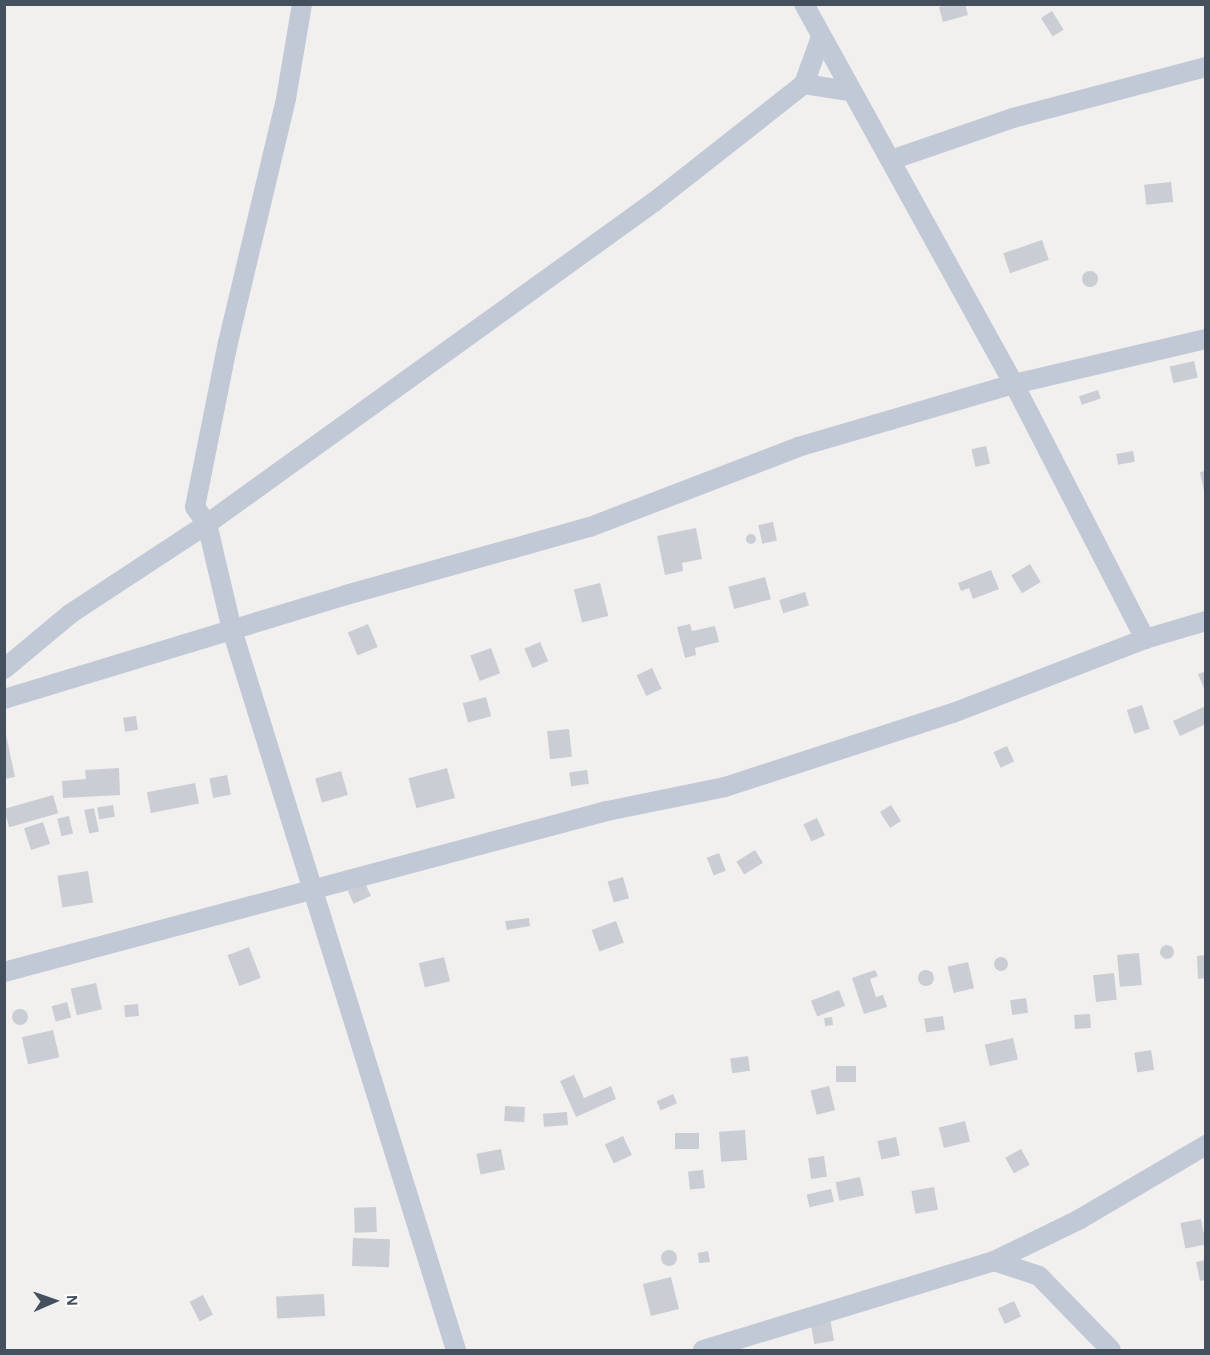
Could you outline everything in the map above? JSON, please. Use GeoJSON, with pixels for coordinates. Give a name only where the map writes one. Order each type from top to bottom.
{"type":"FeatureCollection","features":[{"type":"Feature","properties":{"kind":"street"},"geometry":{"type":"LineString","coordinates":[[302,4],[286,99],[228,342],[195,507],[207,524],[232,630],[456,1350]]}},
{"type":"Feature","properties":{"kind":"street"},"geometry":{"type":"LineString","coordinates":[[804,4],[849,91],[891,160],[1014,384],[1145,639]]}},
{"type":"Feature","properties":{"kind":"street"},"geometry":{"type":"LineString","coordinates":[[4,669],[70,614],[207,524],[654,202],[804,84],[821,37]]}},
{"type":"Feature","properties":{"kind":"street"},"geometry":{"type":"LineString","coordinates":[[891,160],[1012,118],[1206,67]]}},
{"type":"Feature","properties":{"kind":"street"},"geometry":{"type":"LineString","coordinates":[[804,84],[849,91]]}},
{"type":"Feature","properties":{"kind":"street"},"geometry":{"type":"LineString","coordinates":[[4,699],[232,630],[590,527],[798,447],[1014,384],[1206,339]]}},
{"type":"Feature","properties":{"kind":"street"},"geometry":{"type":"LineString","coordinates":[[4,972],[313,887],[607,811],[725,787],[953,713],[1145,639],[1206,621]]}},
{"type":"Feature","properties":{"kind":"street"},"geometry":{"type":"LineString","coordinates":[[715,1349],[868,1297],[994,1261],[1080,1219],[1206,1145]]}},
{"type":"Feature","properties":{"kind":"street"},"geometry":{"type":"LineString","coordinates":[[994,1261],[1039,1276],[1111,1350]]}},
{"type":"Feature","properties":{"kind":"building"},"geometry":{"type":"Polygon","coordinates":[[[948,4],[965,4],[968,15],[943,22],[939,7],[948,4]]]}},
{"type":"Feature","properties":{"kind":"building"},"geometry":{"type":"Polygon","coordinates":[[[1052,11],[1064,30],[1053,37],[1041,18],[1052,11]]]}},
{"type":"Feature","properties":{"kind":"building"},"geometry":{"type":"Polygon","coordinates":[[[1171,182],[1173,202],[1146,205],[1144,185],[1171,182]]]}},
{"type":"Feature","properties":{"kind":"building"},"geometry":{"type":"Polygon","coordinates":[[[1042,240],[1049,260],[1010,273],[1003,253],[1042,240]]]}},
{"type":"Feature","properties":{"kind":"building"},"geometry":{"type":"Polygon","coordinates":[[[1087,271],[1093,271],[1098,279],[1096,285],[1087,287],[1082,282],[1082,276],[1087,271]]]}},
{"type":"Feature","properties":{"kind":"building"},"geometry":{"type":"Polygon","coordinates":[[[1194,361],[1198,378],[1173,383],[1170,367],[1194,361]]]}},
{"type":"Feature","properties":{"kind":"building"},"geometry":{"type":"Polygon","coordinates":[[[1098,390],[1101,399],[1082,405],[1079,396],[1098,390]]]}},
{"type":"Feature","properties":{"kind":"building"},"geometry":{"type":"Polygon","coordinates":[[[986,446],[990,464],[975,467],[971,449],[986,446]]]}},
{"type":"Feature","properties":{"kind":"building"},"geometry":{"type":"Polygon","coordinates":[[[1133,451],[1135,462],[1118,465],[1116,454],[1133,451]]]}},
{"type":"Feature","properties":{"kind":"building"},"geometry":{"type":"Polygon","coordinates":[[[1206,471],[1206,491],[1204,491],[1200,472],[1206,471]]]}},
{"type":"Feature","properties":{"kind":"building"},"geometry":{"type":"Polygon","coordinates":[[[773,522],[777,541],[762,544],[758,525],[773,522]]]}},
{"type":"Feature","properties":{"kind":"building"},"geometry":{"type":"Polygon","coordinates":[[[696,528],[702,559],[682,563],[683,571],[665,575],[657,536],[696,528]]]}},
{"type":"Feature","properties":{"kind":"building"},"geometry":{"type":"Polygon","coordinates":[[[751,534],[756,539],[751,544],[746,539],[751,534]]]}},
{"type":"Feature","properties":{"kind":"building"},"geometry":{"type":"Polygon","coordinates":[[[1030,564],[1041,582],[1022,593],[1011,575],[1030,564]]]}},
{"type":"Feature","properties":{"kind":"building"},"geometry":{"type":"Polygon","coordinates":[[[991,570],[999,589],[973,599],[969,588],[961,591],[958,583],[991,570]]]}},
{"type":"Feature","properties":{"kind":"building"},"geometry":{"type":"Polygon","coordinates":[[[765,577],[771,599],[734,609],[728,587],[765,577]]]}},
{"type":"Feature","properties":{"kind":"building"},"geometry":{"type":"Polygon","coordinates":[[[600,583],[608,616],[582,623],[574,590],[600,583]]]}},
{"type":"Feature","properties":{"kind":"building"},"geometry":{"type":"Polygon","coordinates":[[[805,592],[809,605],[783,613],[779,600],[805,592]]]}},
{"type":"Feature","properties":{"kind":"building"},"geometry":{"type":"Polygon","coordinates":[[[368,624],[378,647],[358,656],[348,633],[368,624]]]}},
{"type":"Feature","properties":{"kind":"building"},"geometry":{"type":"Polygon","coordinates":[[[690,624],[692,631],[715,626],[719,642],[695,648],[696,655],[685,658],[677,627],[690,624]]]}},
{"type":"Feature","properties":{"kind":"building"},"geometry":{"type":"Polygon","coordinates":[[[540,642],[548,661],[533,668],[524,649],[540,642]]]}},
{"type":"Feature","properties":{"kind":"building"},"geometry":{"type":"Polygon","coordinates":[[[491,648],[500,673],[480,681],[470,656],[491,648]]]}},
{"type":"Feature","properties":{"kind":"building"},"geometry":{"type":"Polygon","coordinates":[[[652,668],[662,689],[646,696],[637,675],[652,668]]]}},
{"type":"Feature","properties":{"kind":"building"},"geometry":{"type":"Polygon","coordinates":[[[1206,671],[1206,691],[1205,691],[1198,674],[1206,671]]]}},
{"type":"Feature","properties":{"kind":"building"},"geometry":{"type":"Polygon","coordinates":[[[486,697],[491,716],[468,723],[463,703],[486,697]]]}},
{"type":"Feature","properties":{"kind":"building"},"geometry":{"type":"Polygon","coordinates":[[[1142,705],[1150,729],[1135,734],[1127,710],[1142,705]]]}},
{"type":"Feature","properties":{"kind":"building"},"geometry":{"type":"Polygon","coordinates":[[[1206,706],[1206,724],[1180,736],[1173,721],[1206,706]]]}},
{"type":"Feature","properties":{"kind":"building"},"geometry":{"type":"Polygon","coordinates":[[[136,716],[138,730],[125,732],[123,718],[136,716]]]}},
{"type":"Feature","properties":{"kind":"building"},"geometry":{"type":"Polygon","coordinates":[[[4,725],[15,777],[4,779],[4,725]]]}},
{"type":"Feature","properties":{"kind":"building"},"geometry":{"type":"Polygon","coordinates":[[[569,729],[572,757],[550,759],[547,731],[569,729]]]}},
{"type":"Feature","properties":{"kind":"building"},"geometry":{"type":"Polygon","coordinates":[[[1007,746],[1014,761],[1001,768],[993,752],[1007,746]]]}},
{"type":"Feature","properties":{"kind":"building"},"geometry":{"type":"Polygon","coordinates":[[[119,768],[120,795],[63,798],[62,781],[86,779],[85,770],[119,768]]]}},
{"type":"Feature","properties":{"kind":"building"},"geometry":{"type":"Polygon","coordinates":[[[447,768],[455,798],[416,808],[408,778],[447,768]]]}},
{"type":"Feature","properties":{"kind":"building"},"geometry":{"type":"Polygon","coordinates":[[[587,770],[589,784],[571,786],[569,773],[587,770]]]}},
{"type":"Feature","properties":{"kind":"building"},"geometry":{"type":"Polygon","coordinates":[[[341,771],[348,795],[322,802],[315,778],[341,771]]]}},
{"type":"Feature","properties":{"kind":"building"},"geometry":{"type":"Polygon","coordinates":[[[227,775],[231,795],[213,798],[209,778],[227,775]]]}},
{"type":"Feature","properties":{"kind":"building"},"geometry":{"type":"Polygon","coordinates":[[[195,783],[199,804],[151,813],[147,792],[195,783]]]}},
{"type":"Feature","properties":{"kind":"building"},"geometry":{"type":"Polygon","coordinates":[[[53,795],[58,813],[9,827],[4,809],[53,795]]]}},
{"type":"Feature","properties":{"kind":"building"},"geometry":{"type":"Polygon","coordinates":[[[113,805],[115,817],[99,819],[97,808],[113,805]]]}},
{"type":"Feature","properties":{"kind":"building"},"geometry":{"type":"Polygon","coordinates":[[[891,805],[901,821],[890,828],[880,812],[891,805]]]}},
{"type":"Feature","properties":{"kind":"building"},"geometry":{"type":"Polygon","coordinates":[[[94,808],[99,831],[89,834],[84,810],[94,808]]]}},
{"type":"Feature","properties":{"kind":"building"},"geometry":{"type":"Polygon","coordinates":[[[69,816],[73,834],[61,836],[57,819],[69,816]]]}},
{"type":"Feature","properties":{"kind":"building"},"geometry":{"type":"Polygon","coordinates":[[[817,818],[825,835],[811,842],[803,824],[817,818]]]}},
{"type":"Feature","properties":{"kind":"building"},"geometry":{"type":"Polygon","coordinates":[[[43,822],[50,844],[31,850],[24,828],[43,822]]]}},
{"type":"Feature","properties":{"kind":"building"},"geometry":{"type":"Polygon","coordinates":[[[755,850],[763,863],[744,874],[736,862],[755,850]]]}},
{"type":"Feature","properties":{"kind":"building"},"geometry":{"type":"Polygon","coordinates":[[[719,853],[726,871],[714,875],[707,858],[719,853]]]}},
{"type":"Feature","properties":{"kind":"building"},"geometry":{"type":"Polygon","coordinates":[[[88,871],[93,903],[62,907],[57,876],[88,871]]]}},
{"type":"Feature","properties":{"kind":"building"},"geometry":{"type":"Polygon","coordinates":[[[623,877],[629,898],[614,903],[608,881],[623,877]]]}},
{"type":"Feature","properties":{"kind":"building"},"geometry":{"type":"Polygon","coordinates":[[[365,883],[371,896],[354,904],[348,891],[365,883]]]}},
{"type":"Feature","properties":{"kind":"building"},"geometry":{"type":"Polygon","coordinates":[[[529,918],[530,926],[507,930],[505,921],[529,918]]]}},
{"type":"Feature","properties":{"kind":"building"},"geometry":{"type":"Polygon","coordinates":[[[616,921],[624,943],[599,952],[592,930],[616,921]]]}},
{"type":"Feature","properties":{"kind":"building"},"geometry":{"type":"Polygon","coordinates":[[[1164,945],[1170,945],[1174,952],[1170,959],[1164,959],[1160,955],[1160,949],[1164,945]]]}},
{"type":"Feature","properties":{"kind":"building"},"geometry":{"type":"Polygon","coordinates":[[[249,947],[261,978],[239,986],[228,955],[249,947]]]}},
{"type":"Feature","properties":{"kind":"building"},"geometry":{"type":"Polygon","coordinates":[[[1139,953],[1142,985],[1120,987],[1117,955],[1139,953]]]}},
{"type":"Feature","properties":{"kind":"building"},"geometry":{"type":"Polygon","coordinates":[[[1206,955],[1206,978],[1198,979],[1197,956],[1206,955]]]}},
{"type":"Feature","properties":{"kind":"building"},"geometry":{"type":"Polygon","coordinates":[[[444,957],[450,981],[425,988],[419,963],[444,957]]]}},
{"type":"Feature","properties":{"kind":"building"},"geometry":{"type":"Polygon","coordinates":[[[998,957],[1004,957],[1008,964],[1004,971],[998,971],[994,967],[994,961],[998,957]]]}},
{"type":"Feature","properties":{"kind":"building"},"geometry":{"type":"Polygon","coordinates":[[[968,962],[974,988],[954,993],[948,967],[968,962]]]}},
{"type":"Feature","properties":{"kind":"building"},"geometry":{"type":"Polygon","coordinates":[[[875,970],[878,976],[870,979],[876,997],[883,995],[887,1007],[864,1014],[852,978],[875,970]]]}},
{"type":"Feature","properties":{"kind":"building"},"geometry":{"type":"Polygon","coordinates":[[[923,970],[929,970],[934,978],[932,984],[923,986],[918,981],[918,975],[923,970]]]}},
{"type":"Feature","properties":{"kind":"building"},"geometry":{"type":"Polygon","coordinates":[[[1114,973],[1117,1000],[1096,1002],[1093,975],[1114,973]]]}},
{"type":"Feature","properties":{"kind":"building"},"geometry":{"type":"Polygon","coordinates":[[[96,983],[102,1009],[77,1015],[71,989],[96,983]]]}},
{"type":"Feature","properties":{"kind":"building"},"geometry":{"type":"Polygon","coordinates":[[[839,990],[845,1006],[817,1017],[811,1001],[839,990]]]}},
{"type":"Feature","properties":{"kind":"building"},"geometry":{"type":"Polygon","coordinates":[[[1026,998],[1028,1013],[1012,1015],[1010,1000],[1026,998]]]}},
{"type":"Feature","properties":{"kind":"building"},"geometry":{"type":"Polygon","coordinates":[[[67,1002],[71,1017],[56,1022],[52,1006],[67,1002]]]}},
{"type":"Feature","properties":{"kind":"building"},"geometry":{"type":"Polygon","coordinates":[[[138,1004],[139,1016],[125,1017],[124,1005],[138,1004]]]}},
{"type":"Feature","properties":{"kind":"building"},"geometry":{"type":"Polygon","coordinates":[[[20,1009],[28,1017],[20,1025],[12,1017],[20,1009]]]}},
{"type":"Feature","properties":{"kind":"building"},"geometry":{"type":"Polygon","coordinates":[[[1090,1014],[1091,1028],[1075,1029],[1074,1015],[1090,1014]]]}},
{"type":"Feature","properties":{"kind":"building"},"geometry":{"type":"Polygon","coordinates":[[[943,1016],[945,1030],[926,1033],[924,1019],[943,1016]]]}},
{"type":"Feature","properties":{"kind":"building"},"geometry":{"type":"Polygon","coordinates":[[[832,1017],[833,1025],[825,1026],[824,1018],[832,1017]]]}},
{"type":"Feature","properties":{"kind":"building"},"geometry":{"type":"Polygon","coordinates":[[[53,1030],[59,1057],[28,1064],[22,1037],[53,1030]]]}},
{"type":"Feature","properties":{"kind":"building"},"geometry":{"type":"Polygon","coordinates":[[[1013,1038],[1018,1059],[990,1066],[985,1045],[1013,1038]]]}},
{"type":"Feature","properties":{"kind":"building"},"geometry":{"type":"Polygon","coordinates":[[[1151,1050],[1154,1070],[1137,1072],[1134,1053],[1151,1050]]]}},
{"type":"Feature","properties":{"kind":"building"},"geometry":{"type":"Polygon","coordinates":[[[748,1056],[750,1071],[732,1073],[730,1059],[748,1056]]]}},
{"type":"Feature","properties":{"kind":"building"},"geometry":{"type":"Polygon","coordinates":[[[836,1066],[856,1066],[856,1082],[836,1082],[836,1066]]]}},
{"type":"Feature","properties":{"kind":"building"},"geometry":{"type":"Polygon","coordinates":[[[574,1075],[584,1098],[611,1086],[616,1099],[576,1117],[560,1081],[574,1075]]]}},
{"type":"Feature","properties":{"kind":"building"},"geometry":{"type":"Polygon","coordinates":[[[829,1086],[835,1110],[817,1115],[811,1091],[829,1086]]]}},
{"type":"Feature","properties":{"kind":"building"},"geometry":{"type":"Polygon","coordinates":[[[673,1094],[677,1103],[661,1110],[657,1101],[673,1094]]]}},
{"type":"Feature","properties":{"kind":"building"},"geometry":{"type":"Polygon","coordinates":[[[505,1106],[525,1107],[524,1122],[504,1121],[505,1106]]]}},
{"type":"Feature","properties":{"kind":"building"},"geometry":{"type":"Polygon","coordinates":[[[567,1112],[568,1125],[544,1127],[543,1114],[567,1112]]]}},
{"type":"Feature","properties":{"kind":"building"},"geometry":{"type":"Polygon","coordinates":[[[965,1121],[970,1141],[944,1148],[939,1128],[965,1121]]]}},
{"type":"Feature","properties":{"kind":"building"},"geometry":{"type":"Polygon","coordinates":[[[745,1130],[747,1160],[721,1162],[719,1132],[745,1130]]]}},
{"type":"Feature","properties":{"kind":"building"},"geometry":{"type":"Polygon","coordinates":[[[675,1133],[699,1133],[699,1149],[675,1149],[675,1133]]]}},
{"type":"Feature","properties":{"kind":"building"},"geometry":{"type":"Polygon","coordinates":[[[623,1136],[632,1155],[614,1163],[605,1144],[623,1136]]]}},
{"type":"Feature","properties":{"kind":"building"},"geometry":{"type":"Polygon","coordinates":[[[896,1137],[900,1156],[881,1160],[877,1141],[896,1137]]]}},
{"type":"Feature","properties":{"kind":"building"},"geometry":{"type":"Polygon","coordinates":[[[501,1149],[505,1170],[480,1174],[476,1154],[501,1149]]]}},
{"type":"Feature","properties":{"kind":"building"},"geometry":{"type":"Polygon","coordinates":[[[1021,1149],[1030,1165],[1014,1173],[1005,1158],[1021,1149]]]}},
{"type":"Feature","properties":{"kind":"building"},"geometry":{"type":"Polygon","coordinates":[[[824,1156],[827,1177],[811,1179],[808,1158],[824,1156]]]}},
{"type":"Feature","properties":{"kind":"building"},"geometry":{"type":"Polygon","coordinates":[[[703,1170],[705,1188],[690,1189],[688,1172],[703,1170]]]}},
{"type":"Feature","properties":{"kind":"building"},"geometry":{"type":"Polygon","coordinates":[[[860,1177],[864,1196],[839,1201],[836,1182],[860,1177]]]}},
{"type":"Feature","properties":{"kind":"building"},"geometry":{"type":"Polygon","coordinates":[[[934,1187],[938,1210],[915,1214],[911,1191],[934,1187]]]}},
{"type":"Feature","properties":{"kind":"building"},"geometry":{"type":"Polygon","coordinates":[[[831,1189],[834,1202],[810,1207],[807,1195],[831,1189]]]}},
{"type":"Feature","properties":{"kind":"building"},"geometry":{"type":"Polygon","coordinates":[[[376,1207],[377,1232],[355,1233],[354,1208],[376,1207]]]}},
{"type":"Feature","properties":{"kind":"building"},"geometry":{"type":"Polygon","coordinates":[[[1201,1219],[1206,1245],[1185,1249],[1180,1223],[1201,1219]]]}},
{"type":"Feature","properties":{"kind":"building"},"geometry":{"type":"Polygon","coordinates":[[[353,1238],[390,1239],[389,1267],[352,1266],[353,1238]]]}},
{"type":"Feature","properties":{"kind":"building"},"geometry":{"type":"Polygon","coordinates":[[[669,1250],[675,1252],[677,1258],[675,1264],[669,1266],[663,1264],[661,1258],[663,1252],[669,1250]]]}},
{"type":"Feature","properties":{"kind":"building"},"geometry":{"type":"Polygon","coordinates":[[[708,1251],[710,1262],[699,1263],[698,1253],[708,1251]]]}},
{"type":"Feature","properties":{"kind":"building"},"geometry":{"type":"Polygon","coordinates":[[[1206,1260],[1206,1280],[1200,1281],[1196,1262],[1206,1260]]]}},
{"type":"Feature","properties":{"kind":"building"},"geometry":{"type":"Polygon","coordinates":[[[671,1277],[679,1309],[651,1316],[643,1284],[671,1277]]]}},
{"type":"Feature","properties":{"kind":"building"},"geometry":{"type":"Polygon","coordinates":[[[324,1294],[325,1316],[277,1318],[276,1297],[324,1294]]]}},
{"type":"Feature","properties":{"kind":"building"},"geometry":{"type":"Polygon","coordinates":[[[203,1295],[213,1315],[200,1321],[190,1302],[203,1295]]]}},
{"type":"Feature","properties":{"kind":"building"},"geometry":{"type":"Polygon","coordinates":[[[1014,1301],[1021,1316],[1005,1324],[998,1309],[1014,1301]]]}},
{"type":"Feature","properties":{"kind":"building"},"geometry":{"type":"Polygon","coordinates":[[[830,1318],[834,1341],[814,1344],[810,1321],[830,1318]]]}}]}
